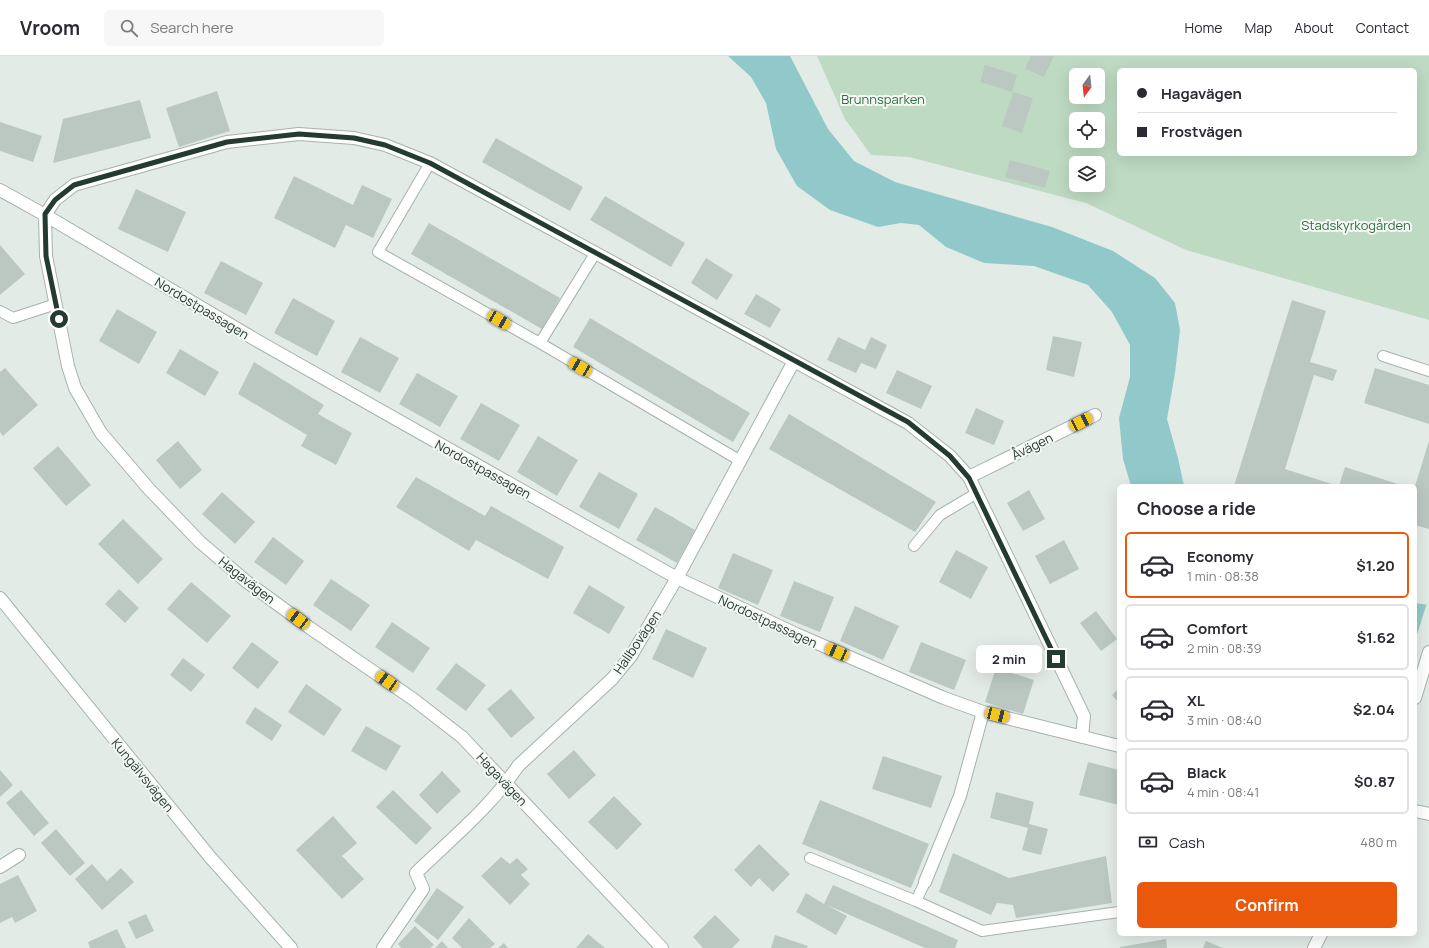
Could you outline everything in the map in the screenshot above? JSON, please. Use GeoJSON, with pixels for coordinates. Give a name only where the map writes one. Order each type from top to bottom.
{"type":"FeatureCollection","features":[{"type":"Feature","properties":{"kind":"street"},"geometry":{"type":"LineString","coordinates":[[45,214],[55,200],[74,185],[227,142],[299,134],[354,138],[385,145],[430,163],[908,422],[950,456],[969,478],[1084,716],[1082,737]]}},
{"type":"Feature","properties":{"kind":"street","name":"Nordostpassagen"},"geometry":{"type":"LineString","coordinates":[[0,190],[45,214],[256,340],[677,578],[796,634],[944,698],[983,712],[1117,746]]}},
{"type":"Feature","properties":{"kind":"street","name":"Hagavägen"},"geometry":{"type":"LineString","coordinates":[[45,214],[46,256],[68,366],[75,388],[101,433],[149,489],[200,542],[247,582],[431,713],[462,737],[662,948]]}},
{"type":"Feature","properties":{"kind":"street","name":"Hallbovägen"},"geometry":{"type":"LineString","coordinates":[[383,948],[423,890],[416,874],[506,784],[518,766],[612,678],[643,637],[677,578],[794,361]]}},
{"type":"Feature","properties":{"kind":"street","name":"Åvägen"},"geometry":{"type":"LineString","coordinates":[[969,478],[1095,415]]}},
{"type":"Feature","properties":{"kind":"street","name":"Kungälvsvägen"},"geometry":{"type":"LineString","coordinates":[[0,598],[210,857],[291,948]]}},
{"type":"Feature","properties":{"kind":"street"},"geometry":{"type":"LineString","coordinates":[[1417,691],[1429,652]]}},
{"type":"Feature","properties":{"kind":"street"},"geometry":{"type":"LineString","coordinates":[[925,882],[960,796],[983,712]]}},
{"type":"Feature","properties":{"kind":"street"},"geometry":{"type":"LineString","coordinates":[[1417,811],[1429,814]]}},
{"type":"Feature","properties":{"kind":"street"},"geometry":{"type":"LineString","coordinates":[[0,866],[19,855]]}},
{"type":"Feature","properties":{"kind":"street"},"geometry":{"type":"LineString","coordinates":[[1314,948],[1321,936]]}},
{"type":"Feature","properties":{"kind":"lane"},"geometry":{"type":"LineString","coordinates":[[430,163],[378,252],[540,343],[740,460]]}},
{"type":"Feature","properties":{"kind":"lane"},"geometry":{"type":"LineString","coordinates":[[540,343],[596,252]]}},
{"type":"Feature","properties":{"kind":"lane"},"geometry":{"type":"LineString","coordinates":[[0,311],[13,318],[56,304]]}},
{"type":"Feature","properties":{"kind":"lane"},"geometry":{"type":"LineString","coordinates":[[1383,356],[1429,371]]}},
{"type":"Feature","properties":{"kind":"lane"},"geometry":{"type":"LineString","coordinates":[[914,546],[940,515],[976,492]]}},
{"type":"Feature","properties":{"kind":"lane"},"geometry":{"type":"LineString","coordinates":[[810,858],[916,901],[982,931],[1117,912]]}},
{"type":"Feature","properties":{"kind":"lane"},"geometry":{"type":"LineString","coordinates":[[916,901],[925,882]]}},
{"type":"Feature","properties":{"kind":"green space","name":"Stadskyrkogården"},"geometry":{"type":"Polygon","coordinates":[[[817,56],[1429,56],[1429,320],[1186,250],[1086,203],[909,157],[871,155],[845,119],[817,56]]]}},
{"type":"Feature","properties":{"kind":"water"},"geometry":{"type":"Polygon","coordinates":[[[728,56],[790,56],[828,129],[854,161],[895,182],[1052,227],[1113,251],[1155,278],[1175,303],[1180,330],[1175,373],[1167,419],[1184,484],[1130,484],[1123,459],[1119,418],[1130,377],[1130,345],[1112,312],[1088,285],[1034,266],[984,263],[946,247],[919,225],[901,223],[878,227],[830,210],[797,186],[776,149],[766,103],[751,77],[728,56]]]}},
{"type":"Feature","properties":{"kind":"water"},"geometry":{"type":"Polygon","coordinates":[[[1417,603],[1429,605],[1417,648],[1417,603]]]}},
{"type":"Feature","properties":{"kind":"pier"},"geometry":{"type":"Polygon","coordinates":[[[1427,603],[1429,603],[1429,661],[1417,658],[1417,635],[1427,603]]]}},
{"type":"Feature","properties":{"kind":"building"},"geometry":{"type":"Polygon","coordinates":[[[1031,56],[1054,56],[1044,77],[1025,69],[1031,56]]]}},
{"type":"Feature","properties":{"kind":"building"},"geometry":{"type":"Polygon","coordinates":[[[985,65],[1017,75],[1012,92],[980,82],[985,65]]]}},
{"type":"Feature","properties":{"kind":"building"},"geometry":{"type":"Polygon","coordinates":[[[217,91],[230,131],[179,147],[166,108],[217,91]]]}},
{"type":"Feature","properties":{"kind":"building"},"geometry":{"type":"Polygon","coordinates":[[[1013,92],[1033,98],[1022,133],[1002,126],[1013,92]]]}},
{"type":"Feature","properties":{"kind":"building"},"geometry":{"type":"Polygon","coordinates":[[[140,100],[151,138],[53,163],[63,119],[140,100]]]}},
{"type":"Feature","properties":{"kind":"building"},"geometry":{"type":"Polygon","coordinates":[[[0,122],[42,136],[33,162],[0,151],[0,122]]]}},
{"type":"Feature","properties":{"kind":"building"},"geometry":{"type":"Polygon","coordinates":[[[496,138],[583,187],[570,211],[482,162],[496,138]]]}},
{"type":"Feature","properties":{"kind":"building"},"geometry":{"type":"Polygon","coordinates":[[[1010,160],[1050,171],[1045,188],[1005,177],[1010,160]]]}},
{"type":"Feature","properties":{"kind":"building"},"geometry":{"type":"Polygon","coordinates":[[[294,176],[353,205],[362,185],[392,199],[373,238],[346,225],[335,248],[274,218],[294,176]]]}},
{"type":"Feature","properties":{"kind":"building"},"geometry":{"type":"Polygon","coordinates":[[[136,189],[186,212],[168,252],[118,229],[136,189]]]}},
{"type":"Feature","properties":{"kind":"building"},"geometry":{"type":"Polygon","coordinates":[[[605,196],[685,243],[671,267],[590,220],[605,196]]]}},
{"type":"Feature","properties":{"kind":"building"},"geometry":{"type":"Polygon","coordinates":[[[429,223],[560,298],[542,329],[411,254],[429,223]]]}},
{"type":"Feature","properties":{"kind":"building"},"geometry":{"type":"Polygon","coordinates":[[[0,245],[25,274],[0,295],[0,245]]]}},
{"type":"Feature","properties":{"kind":"building"},"geometry":{"type":"Polygon","coordinates":[[[706,258],[733,275],[717,300],[691,283],[706,258]]]}},
{"type":"Feature","properties":{"kind":"building"},"geometry":{"type":"Polygon","coordinates":[[[221,261],[263,283],[246,315],[204,293],[221,261]]]}},
{"type":"Feature","properties":{"kind":"building"},"geometry":{"type":"Polygon","coordinates":[[[756,294],[781,309],[770,328],[744,314],[756,294]]]}},
{"type":"Feature","properties":{"kind":"building"},"geometry":{"type":"Polygon","coordinates":[[[293,298],[335,321],[317,356],[274,333],[293,298]]]}},
{"type":"Feature","properties":{"kind":"building"},"geometry":{"type":"Polygon","coordinates":[[[1292,300],[1326,311],[1310,362],[1337,370],[1333,381],[1314,375],[1285,469],[1332,484],[1235,484],[1292,300]]]}},
{"type":"Feature","properties":{"kind":"building"},"geometry":{"type":"Polygon","coordinates":[[[117,309],[157,332],[139,364],[99,341],[117,309]]]}},
{"type":"Feature","properties":{"kind":"building"},"geometry":{"type":"Polygon","coordinates":[[[590,318],[750,413],[733,442],[573,347],[590,318]]]}},
{"type":"Feature","properties":{"kind":"building"},"geometry":{"type":"Polygon","coordinates":[[[1053,336],[1082,342],[1074,377],[1046,370],[1053,336]]]}},
{"type":"Feature","properties":{"kind":"building"},"geometry":{"type":"Polygon","coordinates":[[[360,337],[399,358],[380,393],[341,372],[360,337]]]}},
{"type":"Feature","properties":{"kind":"building"},"geometry":{"type":"Polygon","coordinates":[[[838,337],[865,350],[871,337],[887,345],[876,369],[861,363],[856,373],[827,360],[838,337]]]}},
{"type":"Feature","properties":{"kind":"building"},"geometry":{"type":"Polygon","coordinates":[[[180,349],[219,372],[205,396],[166,373],[180,349]]]}},
{"type":"Feature","properties":{"kind":"building"},"geometry":{"type":"Polygon","coordinates":[[[254,362],[324,405],[318,414],[352,433],[336,465],[301,446],[307,435],[238,394],[254,362]]]}},
{"type":"Feature","properties":{"kind":"building"},"geometry":{"type":"Polygon","coordinates":[[[5,368],[38,405],[3,436],[0,432],[0,372],[5,368]]]}},
{"type":"Feature","properties":{"kind":"building"},"geometry":{"type":"Polygon","coordinates":[[[1375,368],[1429,385],[1429,424],[1364,403],[1375,368]]]}},
{"type":"Feature","properties":{"kind":"building"},"geometry":{"type":"Polygon","coordinates":[[[897,370],[932,386],[921,409],[886,393],[897,370]]]}},
{"type":"Feature","properties":{"kind":"building"},"geometry":{"type":"Polygon","coordinates":[[[417,373],[458,396],[440,427],[399,404],[417,373]]]}},
{"type":"Feature","properties":{"kind":"building"},"geometry":{"type":"Polygon","coordinates":[[[481,403],[520,425],[499,461],[460,439],[481,403]]]}},
{"type":"Feature","properties":{"kind":"building"},"geometry":{"type":"Polygon","coordinates":[[[976,408],[1004,421],[994,445],[965,433],[976,408]]]}},
{"type":"Feature","properties":{"kind":"building"},"geometry":{"type":"Polygon","coordinates":[[[789,414],[936,502],[915,532],[769,449],[789,414]]]}},
{"type":"Feature","properties":{"kind":"building"},"geometry":{"type":"Polygon","coordinates":[[[538,436],[578,460],[557,496],[517,472],[538,436]]]}},
{"type":"Feature","properties":{"kind":"building"},"geometry":{"type":"Polygon","coordinates":[[[178,441],[202,470],[180,489],[156,460],[178,441]]]}},
{"type":"Feature","properties":{"kind":"building"},"geometry":{"type":"Polygon","coordinates":[[[1429,441],[1429,529],[1417,526],[1417,484],[1416,484],[1429,441]]]}},
{"type":"Feature","properties":{"kind":"building"},"geometry":{"type":"Polygon","coordinates":[[[58,446],[91,485],[66,506],[33,468],[58,446]]]}},
{"type":"Feature","properties":{"kind":"building"},"geometry":{"type":"Polygon","coordinates":[[[1345,467],[1398,484],[1340,484],[1345,467]]]}},
{"type":"Feature","properties":{"kind":"building"},"geometry":{"type":"Polygon","coordinates":[[[599,472],[638,494],[619,529],[579,507],[599,472]]]}},
{"type":"Feature","properties":{"kind":"building"},"geometry":{"type":"Polygon","coordinates":[[[416,477],[485,516],[491,506],[564,547],[548,579],[476,540],[469,551],[396,507],[416,477]]]}},
{"type":"Feature","properties":{"kind":"building"},"geometry":{"type":"Polygon","coordinates":[[[1029,490],[1045,519],[1023,531],[1007,503],[1029,490]]]}},
{"type":"Feature","properties":{"kind":"building"},"geometry":{"type":"Polygon","coordinates":[[[222,492],[255,522],[235,544],[202,514],[222,492]]]}},
{"type":"Feature","properties":{"kind":"building"},"geometry":{"type":"Polygon","coordinates":[[[655,507],[695,530],[677,563],[636,540],[655,507]]]}},
{"type":"Feature","properties":{"kind":"building"},"geometry":{"type":"Polygon","coordinates":[[[123,519],[163,559],[138,584],[98,544],[123,519]]]}},
{"type":"Feature","properties":{"kind":"building"},"geometry":{"type":"Polygon","coordinates":[[[273,537],[304,561],[286,585],[254,562],[273,537]]]}},
{"type":"Feature","properties":{"kind":"building"},"geometry":{"type":"Polygon","coordinates":[[[1064,540],[1079,569],[1050,584],[1035,556],[1064,540]]]}},
{"type":"Feature","properties":{"kind":"building"},"geometry":{"type":"Polygon","coordinates":[[[956,550],[988,567],[971,599],[939,582],[956,550]]]}},
{"type":"Feature","properties":{"kind":"building"},"geometry":{"type":"Polygon","coordinates":[[[733,553],[773,570],[758,605],[718,588],[733,553]]]}},
{"type":"Feature","properties":{"kind":"building"},"geometry":{"type":"Polygon","coordinates":[[[331,579],[370,605],[351,631],[313,605],[331,579]]]}},
{"type":"Feature","properties":{"kind":"building"},"geometry":{"type":"Polygon","coordinates":[[[794,581],[834,597],[820,632],[780,616],[794,581]]]}},
{"type":"Feature","properties":{"kind":"building"},"geometry":{"type":"Polygon","coordinates":[[[191,582],[231,616],[207,643],[167,609],[191,582]]]}},
{"type":"Feature","properties":{"kind":"building"},"geometry":{"type":"Polygon","coordinates":[[[589,585],[625,607],[609,634],[573,613],[589,585]]]}},
{"type":"Feature","properties":{"kind":"building"},"geometry":{"type":"Polygon","coordinates":[[[119,589],[139,608],[125,623],[105,604],[119,589]]]}},
{"type":"Feature","properties":{"kind":"building"},"geometry":{"type":"Polygon","coordinates":[[[855,606],[899,626],[883,660],[840,641],[855,606]]]}},
{"type":"Feature","properties":{"kind":"building"},"geometry":{"type":"Polygon","coordinates":[[[1096,611],[1117,639],[1101,651],[1080,623],[1096,611]]]}},
{"type":"Feature","properties":{"kind":"building"},"geometry":{"type":"Polygon","coordinates":[[[392,622],[430,648],[413,673],[375,647],[392,622]]]}},
{"type":"Feature","properties":{"kind":"building"},"geometry":{"type":"Polygon","coordinates":[[[666,629],[707,648],[693,678],[652,659],[666,629]]]}},
{"type":"Feature","properties":{"kind":"building"},"geometry":{"type":"Polygon","coordinates":[[[252,642],[279,662],[258,689],[232,668],[252,642]]]}},
{"type":"Feature","properties":{"kind":"building"},"geometry":{"type":"Polygon","coordinates":[[[921,642],[966,660],[954,690],[909,672],[921,642]]]}},
{"type":"Feature","properties":{"kind":"building"},"geometry":{"type":"Polygon","coordinates":[[[183,658],[205,675],[191,692],[170,675],[183,658]]]}},
{"type":"Feature","properties":{"kind":"building"},"geometry":{"type":"Polygon","coordinates":[[[456,663],[486,685],[466,711],[436,689],[456,663]]]}},
{"type":"Feature","properties":{"kind":"building"},"geometry":{"type":"Polygon","coordinates":[[[996,668],[1034,680],[1023,714],[985,702],[996,668]]]}},
{"type":"Feature","properties":{"kind":"building"},"geometry":{"type":"Polygon","coordinates":[[[306,684],[342,709],[324,736],[288,712],[306,684]]]}},
{"type":"Feature","properties":{"kind":"building"},"geometry":{"type":"Polygon","coordinates":[[[511,689],[535,718],[511,738],[487,709],[511,689]]]}},
{"type":"Feature","properties":{"kind":"building"},"geometry":{"type":"Polygon","coordinates":[[[1117,690],[1117,701],[1112,695],[1117,690]]]}},
{"type":"Feature","properties":{"kind":"building"},"geometry":{"type":"Polygon","coordinates":[[[255,707],[282,725],[272,741],[245,723],[255,707]]]}},
{"type":"Feature","properties":{"kind":"building"},"geometry":{"type":"Polygon","coordinates":[[[366,726],[401,746],[386,771],[351,751],[366,726]]]}},
{"type":"Feature","properties":{"kind":"building"},"geometry":{"type":"Polygon","coordinates":[[[574,750],[596,775],[569,799],[547,774],[574,750]]]}},
{"type":"Feature","properties":{"kind":"building"},"geometry":{"type":"Polygon","coordinates":[[[883,756],[942,776],[931,808],[872,789],[883,756]]]}},
{"type":"Feature","properties":{"kind":"building"},"geometry":{"type":"Polygon","coordinates":[[[1088,762],[1117,769],[1117,804],[1079,795],[1088,762]]]}},
{"type":"Feature","properties":{"kind":"building"},"geometry":{"type":"Polygon","coordinates":[[[0,770],[13,785],[0,797],[0,770]]]}},
{"type":"Feature","properties":{"kind":"building"},"geometry":{"type":"Polygon","coordinates":[[[442,771],[461,791],[437,814],[419,795],[442,771]]]}},
{"type":"Feature","properties":{"kind":"building"},"geometry":{"type":"Polygon","coordinates":[[[21,790],[49,823],[34,836],[6,803],[21,790]]]}},
{"type":"Feature","properties":{"kind":"building"},"geometry":{"type":"Polygon","coordinates":[[[393,790],[432,828],[416,845],[376,807],[393,790]]]}},
{"type":"Feature","properties":{"kind":"building"},"geometry":{"type":"Polygon","coordinates":[[[996,792],[1034,802],[1029,824],[1048,829],[1041,855],[1022,850],[1028,828],[990,818],[996,792]]]}},
{"type":"Feature","properties":{"kind":"building"},"geometry":{"type":"Polygon","coordinates":[[[614,796],[642,824],[617,850],[588,822],[614,796]]]}},
{"type":"Feature","properties":{"kind":"building"},"geometry":{"type":"Polygon","coordinates":[[[820,800],[929,844],[911,888],[802,844],[820,800]]]}},
{"type":"Feature","properties":{"kind":"building"},"geometry":{"type":"Polygon","coordinates":[[[333,816],[357,843],[342,856],[364,879],[342,899],[296,850],[333,816]]]}},
{"type":"Feature","properties":{"kind":"building"},"geometry":{"type":"Polygon","coordinates":[[[56,829],[85,863],[70,876],[41,843],[56,829]]]}},
{"type":"Feature","properties":{"kind":"building"},"geometry":{"type":"Polygon","coordinates":[[[759,844],[790,874],[773,892],[759,878],[751,887],[734,870],[759,844]]]}},
{"type":"Feature","properties":{"kind":"building"},"geometry":{"type":"Polygon","coordinates":[[[953,853],[1009,878],[1106,856],[1112,903],[1016,918],[1013,905],[997,903],[991,915],[939,892],[953,853]]]}},
{"type":"Feature","properties":{"kind":"building"},"geometry":{"type":"Polygon","coordinates":[[[501,857],[510,864],[517,858],[528,869],[521,875],[530,884],[510,905],[481,876],[501,857]]]}},
{"type":"Feature","properties":{"kind":"building"},"geometry":{"type":"Polygon","coordinates":[[[92,864],[107,881],[121,868],[134,882],[102,910],[75,879],[92,864]]]}},
{"type":"Feature","properties":{"kind":"building"},"geometry":{"type":"Polygon","coordinates":[[[18,875],[37,911],[15,923],[12,917],[0,923],[0,884],[18,875]]]}},
{"type":"Feature","properties":{"kind":"building"},"geometry":{"type":"Polygon","coordinates":[[[833,885],[958,940],[955,948],[925,948],[827,905],[847,916],[836,935],[796,912],[806,893],[824,904],[833,885]]]}},
{"type":"Feature","properties":{"kind":"building"},"geometry":{"type":"Polygon","coordinates":[[[437,888],[464,907],[438,940],[414,921],[437,888]]]}},
{"type":"Feature","properties":{"kind":"building"},"geometry":{"type":"Polygon","coordinates":[[[146,914],[154,931],[136,939],[128,922],[146,914]]]}},
{"type":"Feature","properties":{"kind":"building"},"geometry":{"type":"Polygon","coordinates":[[[715,915],[740,940],[732,948],[703,948],[693,937],[715,915]]]}},
{"type":"Feature","properties":{"kind":"building"},"geometry":{"type":"Polygon","coordinates":[[[469,918],[495,944],[490,948],[462,948],[452,938],[469,918]]]}},
{"type":"Feature","properties":{"kind":"building"},"geometry":{"type":"Polygon","coordinates":[[[415,926],[434,945],[430,948],[401,948],[398,944],[415,926]]]}},
{"type":"Feature","properties":{"kind":"building"},"geometry":{"type":"Polygon","coordinates":[[[117,929],[126,948],[90,948],[88,942],[117,929]]]}},
{"type":"Feature","properties":{"kind":"building"},"geometry":{"type":"Polygon","coordinates":[[[588,934],[605,948],[576,948],[588,934]]]}},
{"type":"Feature","properties":{"kind":"building"},"geometry":{"type":"Polygon","coordinates":[[[775,935],[808,946],[807,948],[771,948],[775,935]]]}},
{"type":"Feature","properties":{"kind":"building"},"geometry":{"type":"Polygon","coordinates":[[[1166,939],[1167,948],[1120,948],[1120,947],[1166,939]]]}},
{"type":"Feature","properties":{"kind":"building"},"geometry":{"type":"Polygon","coordinates":[[[442,941],[448,948],[435,948],[442,941]]]}},
{"type":"Feature","properties":{"kind":"building"},"geometry":{"type":"Polygon","coordinates":[[[1206,941],[1223,948],[1203,948],[1206,941]]]}},
{"type":"Feature","properties":{"kind":"building"},"geometry":{"type":"Polygon","coordinates":[[[504,943],[508,948],[498,948],[504,943]]]}},
{"type":"Feature","properties":{"kind":"route"},"geometry":{"type":"LineString","coordinates":[[59,319],[46,256],[45,214],[55,200],[74,185],[227,142],[299,134],[354,138],[385,145],[430,163],[908,422],[950,456],[969,478],[1056,659]]}},
{"type":"Feature","properties":{"kind":"park label","name":"Brunnsparken"},"geometry":{"type":"Point","coordinates":[883,99]}}]}
